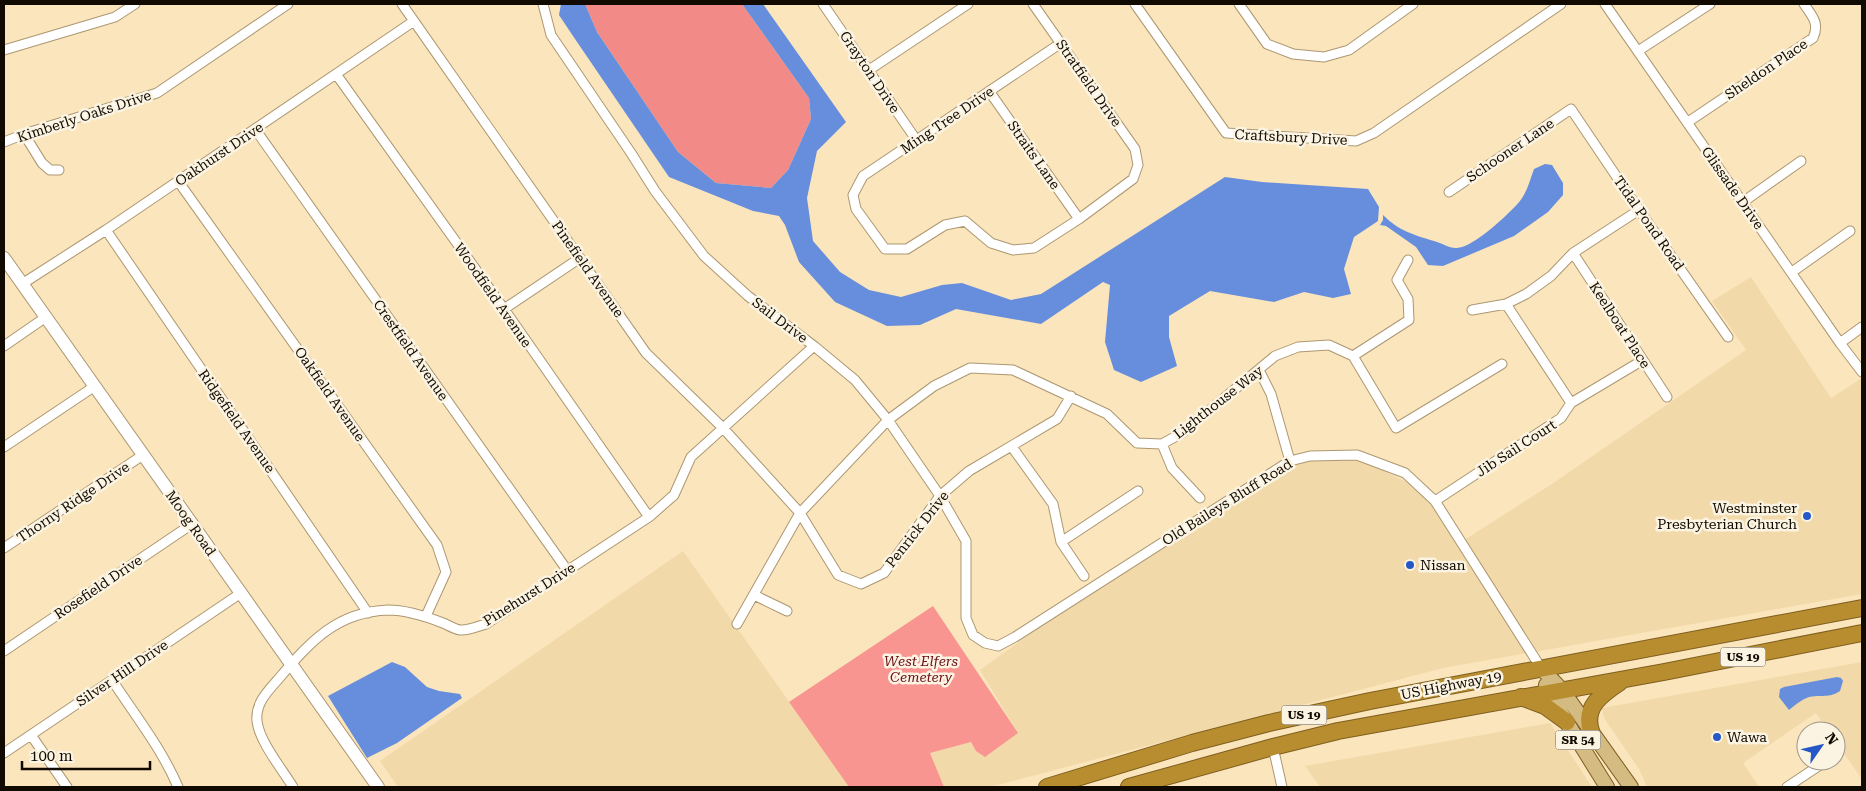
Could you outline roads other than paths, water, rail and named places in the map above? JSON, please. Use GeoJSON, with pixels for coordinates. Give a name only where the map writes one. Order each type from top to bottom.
{"type":"FeatureCollection","features":[{"type":"Feature","properties":{"kind":"highway","name":"US Highway 19"},"geometry":{"type":"LineString","coordinates":[[1047,787],[1192,743],[1281,720],[1402,694],[1862,608]]}},
{"type":"Feature","properties":{"kind":"highway","name":"US Highway 19"},"geometry":{"type":"LineString","coordinates":[[1129,787],[1273,747],[1365,726],[1862,634]]}},
{"type":"Feature","properties":{"kind":"highway"},"geometry":{"type":"LineString","coordinates":[[1591,731],[1589,718],[1596,701],[1623,679]]}},
{"type":"Feature","properties":{"kind":"highway"},"geometry":{"type":"LineString","coordinates":[[1519,697],[1544,706],[1566,722]]}},
{"type":"Feature","properties":{"kind":"highway"},"geometry":{"type":"LineString","coordinates":[[1070,787],[1110,767]]}},
{"type":"Feature","properties":{"kind":"main road","name":"SR 54"},"geometry":{"type":"LineString","coordinates":[[1542,668],[1555,691],[1566,722],[1607,787]]}},
{"type":"Feature","properties":{"kind":"main road","name":"SR 54"},"geometry":{"type":"LineString","coordinates":[[1555,691],[1591,731],[1631,787]]}},
{"type":"Feature","properties":{"kind":"street"},"geometry":{"type":"LineString","coordinates":[[4,50],[115,17],[135,4]]}},
{"type":"Feature","properties":{"kind":"street","name":"Kimberly Oaks Drive"},"geometry":{"type":"LineString","coordinates":[[4,142],[24,134],[157,93],[288,4]]}},
{"type":"Feature","properties":{"kind":"street","name":"Pinefield Avenue"},"geometry":{"type":"LineString","coordinates":[[402,4],[646,353],[723,428],[800,513]]}},
{"type":"Feature","properties":{"kind":"street","name":"Sail Drive"},"geometry":{"type":"LineString","coordinates":[[543,4],[551,35],[632,152],[655,191],[704,256],[748,296],[855,380],[888,420],[940,496],[966,541],[966,618],[973,635],[985,643]]}},
{"type":"Feature","properties":{"kind":"street","name":"Grayton Drive"},"geometry":{"type":"LineString","coordinates":[[823,4],[917,141]]}},
{"type":"Feature","properties":{"kind":"street"},"geometry":{"type":"LineString","coordinates":[[870,70],[968,4]]}},
{"type":"Feature","properties":{"kind":"street","name":"Stratfield Drive"},"geometry":{"type":"LineString","coordinates":[[1033,4],[1135,149],[1138,165],[1133,178],[1079,219]]}},
{"type":"Feature","properties":{"kind":"street","name":"Craftsbury Drive"},"geometry":{"type":"LineString","coordinates":[[1135,4],[1226,133],[1356,141],[1374,133],[1562,4]]}},
{"type":"Feature","properties":{"kind":"street"},"geometry":{"type":"LineString","coordinates":[[1239,4],[1267,44],[1293,54],[1324,57],[1350,50],[1413,4]]}},
{"type":"Feature","properties":{"kind":"street","name":"Glissade Drive"},"geometry":{"type":"LineString","coordinates":[[1604,4],[1862,372]]}},
{"type":"Feature","properties":{"kind":"street"},"geometry":{"type":"LineString","coordinates":[[1638,51],[1710,4]]}},
{"type":"Feature","properties":{"kind":"street","name":"Sheldon Place"},"geometry":{"type":"LineString","coordinates":[[1688,122],[1813,38],[1816,31],[1816,22],[1804,4]]}},
{"type":"Feature","properties":{"kind":"street","name":"Oakhurst Drive"},"geometry":{"type":"LineString","coordinates":[[22,284],[106,230],[414,20]]}},
{"type":"Feature","properties":{"kind":"street","name":"Ming Tree Drive"},"geometry":{"type":"LineString","coordinates":[[1061,42],[917,141],[862,176],[852,196],[856,209],[885,248],[907,249],[946,225],[965,221],[991,243],[1013,250],[1034,248],[1079,219]]}},
{"type":"Feature","properties":{"kind":"street","name":"Woodfield Avenue"},"geometry":{"type":"LineString","coordinates":[[336,74],[504,309],[649,517]]}},
{"type":"Feature","properties":{"kind":"street","name":"Straits Lane"},"geometry":{"type":"LineString","coordinates":[[989,91],[1079,219]]}},
{"type":"Feature","properties":{"kind":"street","name":"Schooner Lane"},"geometry":{"type":"LineString","coordinates":[[1449,192],[1571,108]]}},
{"type":"Feature","properties":{"kind":"street","name":"Tidal Pond Road"},"geometry":{"type":"LineString","coordinates":[[1571,108],[1639,210],[1728,337]]}},
{"type":"Feature","properties":{"kind":"street","name":"Crestfield Avenue"},"geometry":{"type":"LineString","coordinates":[[255,129],[567,570]]}},
{"type":"Feature","properties":{"kind":"street"},"geometry":{"type":"LineString","coordinates":[[24,134],[42,163],[50,170],[59,170]]}},
{"type":"Feature","properties":{"kind":"street"},"geometry":{"type":"LineString","coordinates":[[1743,202],[1801,161]]}},
{"type":"Feature","properties":{"kind":"street","name":"Oakfield Avenue"},"geometry":{"type":"LineString","coordinates":[[178,181],[437,545],[446,572],[426,616]]}},
{"type":"Feature","properties":{"kind":"street"},"geometry":{"type":"LineString","coordinates":[[1472,310],[1506,304],[1526,294],[1551,276],[1573,253],[1639,210]]}},
{"type":"Feature","properties":{"kind":"street","name":"Ridgefield Avenue"},"geometry":{"type":"LineString","coordinates":[[106,230],[368,613]]}},
{"type":"Feature","properties":{"kind":"street"},"geometry":{"type":"LineString","coordinates":[[1792,272],[1850,231]]}},
{"type":"Feature","properties":{"kind":"street","name":"Keelboat Place"},"geometry":{"type":"LineString","coordinates":[[1573,253],[1667,397]]}},
{"type":"Feature","properties":{"kind":"street","name":"Moog Road"},"geometry":{"type":"LineString","coordinates":[[4,258],[378,787]]}},
{"type":"Feature","properties":{"kind":"street"},"geometry":{"type":"LineString","coordinates":[[504,309],[580,258]]}},
{"type":"Feature","properties":{"kind":"street"},"geometry":{"type":"LineString","coordinates":[[1408,260],[1398,280],[1408,299],[1408,320],[1354,356],[1396,428],[1502,364]]}},
{"type":"Feature","properties":{"kind":"street"},"geometry":{"type":"LineString","coordinates":[[1506,304],[1571,403]]}},
{"type":"Feature","properties":{"kind":"street"},"geometry":{"type":"LineString","coordinates":[[4,346],[46,317]]}},
{"type":"Feature","properties":{"kind":"street"},"geometry":{"type":"LineString","coordinates":[[1840,343],[1862,327]]}},
{"type":"Feature","properties":{"kind":"street","name":"Lighthouse Way"},"geometry":{"type":"LineString","coordinates":[[737,624],[800,513],[888,420],[934,386],[970,368],[1013,370],[1106,414],[1137,443],[1162,444],[1182,433],[1275,356],[1298,346],[1329,345],[1354,356]]}},
{"type":"Feature","properties":{"kind":"street","name":"Pinehurst Drive"},"geometry":{"type":"LineString","coordinates":[[293,787],[262,736],[257,721],[258,706],[261,699],[306,647],[327,630],[347,620],[384,610],[426,616],[462,630],[486,624],[649,517],[674,495],[691,457],[814,346]]}},
{"type":"Feature","properties":{"kind":"street","name":"Jib Sail Court"},"geometry":{"type":"LineString","coordinates":[[1435,501],[1561,418],[1571,403],[1643,360]]}},
{"type":"Feature","properties":{"kind":"street"},"geometry":{"type":"LineString","coordinates":[[1259,370],[1271,394],[1290,461]]}},
{"type":"Feature","properties":{"kind":"street"},"geometry":{"type":"LineString","coordinates":[[4,447],[95,386]]}},
{"type":"Feature","properties":{"kind":"street","name":"Penrick Drive"},"geometry":{"type":"LineString","coordinates":[[800,513],[838,574],[861,584],[884,573],[940,496],[969,471],[1057,419],[1071,396]]}},
{"type":"Feature","properties":{"kind":"street"},"geometry":{"type":"LineString","coordinates":[[1162,444],[1172,468],[1200,498]]}},
{"type":"Feature","properties":{"kind":"street"},"geometry":{"type":"LineString","coordinates":[[1012,447],[1053,504],[1061,542],[1084,576]]}},
{"type":"Feature","properties":{"kind":"street","name":"Thorny Ridge Drive"},"geometry":{"type":"LineString","coordinates":[[4,548],[143,455]]}},
{"type":"Feature","properties":{"kind":"street","name":"Old Baileys Bluff Road"},"geometry":{"type":"LineString","coordinates":[[985,643],[998,646],[1015,637],[1290,461],[1310,456],[1357,455],[1405,473],[1435,501],[1542,668]]}},
{"type":"Feature","properties":{"kind":"street"},"geometry":{"type":"LineString","coordinates":[[1061,542],[1138,491]]}},
{"type":"Feature","properties":{"kind":"street","name":"Rosefield Drive"},"geometry":{"type":"LineString","coordinates":[[4,651],[192,524]]}},
{"type":"Feature","properties":{"kind":"street","name":"Silver Hill Drive"},"geometry":{"type":"LineString","coordinates":[[4,753],[240,593]]}},
{"type":"Feature","properties":{"kind":"street"},"geometry":{"type":"LineString","coordinates":[[754,595],[787,612]]}},
{"type":"Feature","properties":{"kind":"street"},"geometry":{"type":"LineString","coordinates":[[112,680],[160,753],[178,787]]}},
{"type":"Feature","properties":{"kind":"street"},"geometry":{"type":"LineString","coordinates":[[31,735],[67,787]]}},
{"type":"Feature","properties":{"kind":"street"},"geometry":{"type":"LineString","coordinates":[[1273,747],[1282,787]]}},
{"type":"Feature","properties":{"kind":"street"},"geometry":{"type":"LineString","coordinates":[[1787,787],[1811,771]]}},
{"type":"Feature","properties":{"kind":"water"},"geometry":{"type":"Polygon","coordinates":[[[561,4],[585,4],[597,32],[678,152],[716,183],[771,188],[788,170],[811,119],[809,98],[742,4],[763,4],[846,122],[817,151],[807,198],[813,241],[840,272],[869,290],[901,297],[942,285],[962,283],[1011,300],[1041,294],[1225,177],[1262,182],[1368,189],[1379,207],[1378,221],[1354,237],[1344,269],[1351,294],[1333,298],[1304,292],[1274,302],[1210,291],[1169,316],[1169,337],[1177,366],[1141,382],[1114,370],[1105,342],[1110,285],[1103,282],[1041,324],[956,309],[920,325],[887,326],[835,302],[799,262],[785,225],[779,216],[753,211],[669,177],[559,15],[561,4]]]}},
{"type":"Feature","properties":{"kind":"water"},"geometry":{"type":"Polygon","coordinates":[[[1545,164],[1552,165],[1563,183],[1563,195],[1548,212],[1514,236],[1443,266],[1428,265],[1416,247],[1386,226],[1380,225],[1383,215],[1401,229],[1413,234],[1450,247],[1463,247],[1481,237],[1515,207],[1525,194],[1534,169],[1545,164]]]}},
{"type":"Feature","properties":{"kind":"water"},"geometry":{"type":"Polygon","coordinates":[[[392,662],[405,667],[427,687],[460,694],[462,698],[397,743],[367,758],[328,696],[392,662]]]}},
{"type":"Feature","properties":{"kind":"water"},"geometry":{"type":"Polygon","coordinates":[[[1837,677],[1843,681],[1840,691],[1828,696],[1809,697],[1789,710],[1779,697],[1780,689],[1784,687],[1837,677]]]}},
{"type":"Feature","properties":{"kind":"place","name":"Westminster Presbyterian Church"},"geometry":{"type":"Point","coordinates":[1807,516]}},
{"type":"Feature","properties":{"kind":"place","name":"Nissan"},"geometry":{"type":"Point","coordinates":[1410,565]}},
{"type":"Feature","properties":{"kind":"place","name":"Wawa"},"geometry":{"type":"Point","coordinates":[1717,737]}},
{"type":"Feature","properties":{"kind":"park label","name":"West Elfers Cemetery"},"geometry":{"type":"Point","coordinates":[921,670]}}]}
